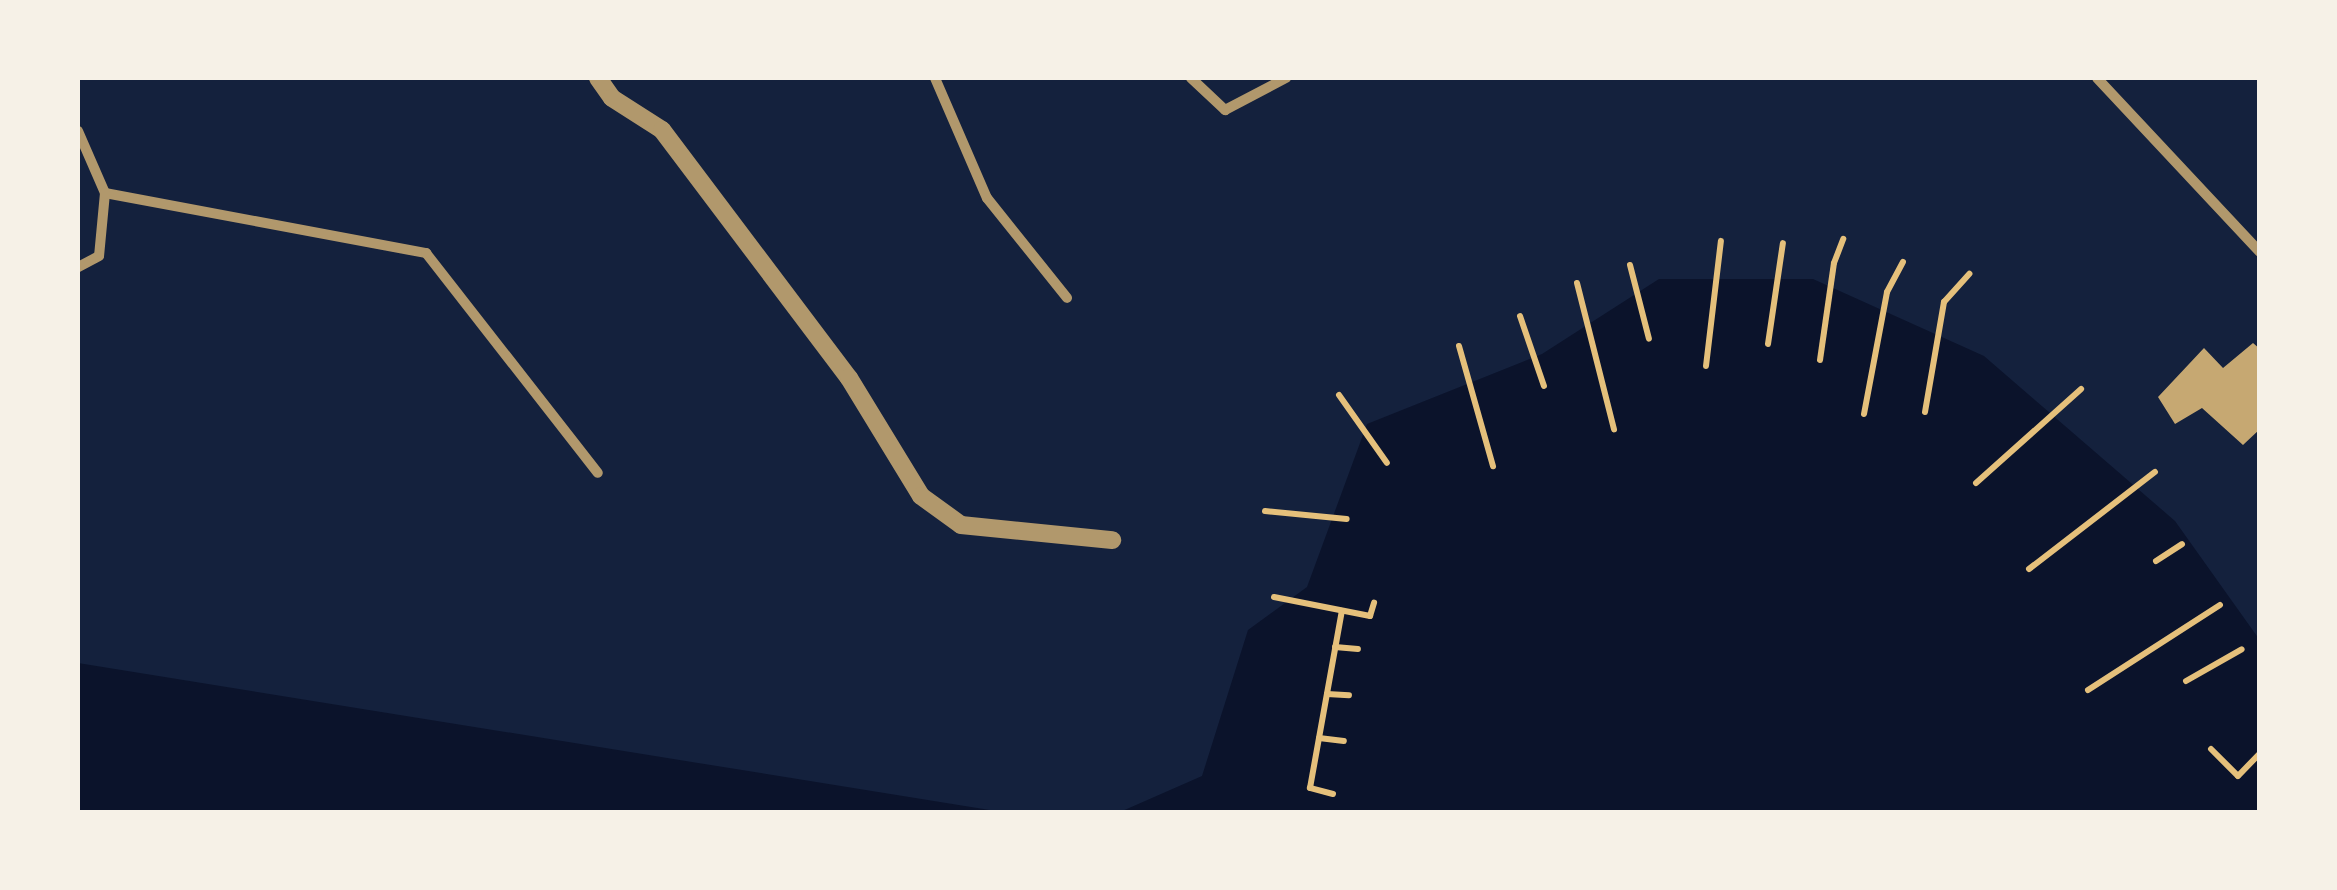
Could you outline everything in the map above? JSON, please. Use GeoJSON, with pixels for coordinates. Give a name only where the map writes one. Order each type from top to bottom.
{"type":"FeatureCollection","features":[{"type":"Feature","properties":{"kind":"street"},"geometry":{"type":"LineString","coordinates":[[598,78],[612,98],[662,130],[849,378],[921,496],[961,524],[1112,540]]}},
{"type":"Feature","properties":{"kind":"street"},"geometry":{"type":"LineString","coordinates":[[936,78],[987,198],[1067,298]]}},
{"type":"Feature","properties":{"kind":"street"},"geometry":{"type":"LineString","coordinates":[[1191,78],[1225,110],[1286,78]]}},
{"type":"Feature","properties":{"kind":"street"},"geometry":{"type":"LineString","coordinates":[[2097,78],[2260,252]]}},
{"type":"Feature","properties":{"kind":"street"},"geometry":{"type":"LineString","coordinates":[[78,131],[106,193],[99,256],[78,267]]}},
{"type":"Feature","properties":{"kind":"street"},"geometry":{"type":"LineString","coordinates":[[106,193],[426,253],[598,473]]}},
{"type":"Feature","properties":{"kind":"path"},"geometry":{"type":"LineString","coordinates":[[1820,360],[1834,262],[1842,238]]}},
{"type":"Feature","properties":{"kind":"path"},"geometry":{"type":"LineString","coordinates":[[1706,366],[1721,240]]}},
{"type":"Feature","properties":{"kind":"path"},"geometry":{"type":"LineString","coordinates":[[1768,344],[1782,243]]}},
{"type":"Feature","properties":{"kind":"path"},"geometry":{"type":"LineString","coordinates":[[1864,414],[1887,292],[1903,262]]}},
{"type":"Feature","properties":{"kind":"path"},"geometry":{"type":"LineString","coordinates":[[1630,264],[1649,339]]}},
{"type":"Feature","properties":{"kind":"path"},"geometry":{"type":"LineString","coordinates":[[1925,412],[1944,302],[1969,274]]}},
{"type":"Feature","properties":{"kind":"path"},"geometry":{"type":"LineString","coordinates":[[1577,283],[1614,429]]}},
{"type":"Feature","properties":{"kind":"path"},"geometry":{"type":"LineString","coordinates":[[1520,316],[1544,386]]}},
{"type":"Feature","properties":{"kind":"path"},"geometry":{"type":"LineString","coordinates":[[1459,346],[1492,466]]}},
{"type":"Feature","properties":{"kind":"path"},"geometry":{"type":"LineString","coordinates":[[1976,483],[2080,389]]}},
{"type":"Feature","properties":{"kind":"path"},"geometry":{"type":"LineString","coordinates":[[1339,395],[1387,464]]}},
{"type":"Feature","properties":{"kind":"path"},"geometry":{"type":"LineString","coordinates":[[2029,569],[2154,472]]}},
{"type":"Feature","properties":{"kind":"path"},"geometry":{"type":"LineString","coordinates":[[1264,511],[1347,520]]}},
{"type":"Feature","properties":{"kind":"path"},"geometry":{"type":"LineString","coordinates":[[2156,561],[2182,544]]}},
{"type":"Feature","properties":{"kind":"path"},"geometry":{"type":"LineString","coordinates":[[1274,597],[1370,616]]}},
{"type":"Feature","properties":{"kind":"path"},"geometry":{"type":"LineString","coordinates":[[1367,627],[1374,603]]}},
{"type":"Feature","properties":{"kind":"path"},"geometry":{"type":"LineString","coordinates":[[2088,690],[2220,605]]}},
{"type":"Feature","properties":{"kind":"path"},"geometry":{"type":"LineString","coordinates":[[1333,794],[1310,788],[1342,611]]}},
{"type":"Feature","properties":{"kind":"path"},"geometry":{"type":"LineString","coordinates":[[1335,647],[1358,650]]}},
{"type":"Feature","properties":{"kind":"path"},"geometry":{"type":"LineString","coordinates":[[2186,682],[2242,649]]}},
{"type":"Feature","properties":{"kind":"path"},"geometry":{"type":"LineString","coordinates":[[1327,694],[1349,696]]}},
{"type":"Feature","properties":{"kind":"path"},"geometry":{"type":"LineString","coordinates":[[1319,738],[1344,740]]}},
{"type":"Feature","properties":{"kind":"path"},"geometry":{"type":"LineString","coordinates":[[2211,749],[2238,776],[2260,754]]}},
{"type":"Feature","properties":{"kind":"water"},"geometry":{"type":"Polygon","coordinates":[[[1659,279],[1813,279],[1984,356],[2175,521],[2259,639],[2259,812],[1120,812],[1202,776],[1248,630],[1307,587],[1367,424],[1542,354],[1659,279]]]}},
{"type":"Feature","properties":{"kind":"water"},"geometry":{"type":"Polygon","coordinates":[[[78,663],[1002,812],[78,812],[78,663]]]}},
{"type":"Feature","properties":{"kind":"building"},"geometry":{"type":"Polygon","coordinates":[[[2253,343],[2260,349],[2260,429],[2243,445],[2202,408],[2175,424],[2158,397],[2204,348],[2223,368],[2253,343]]]}}]}
